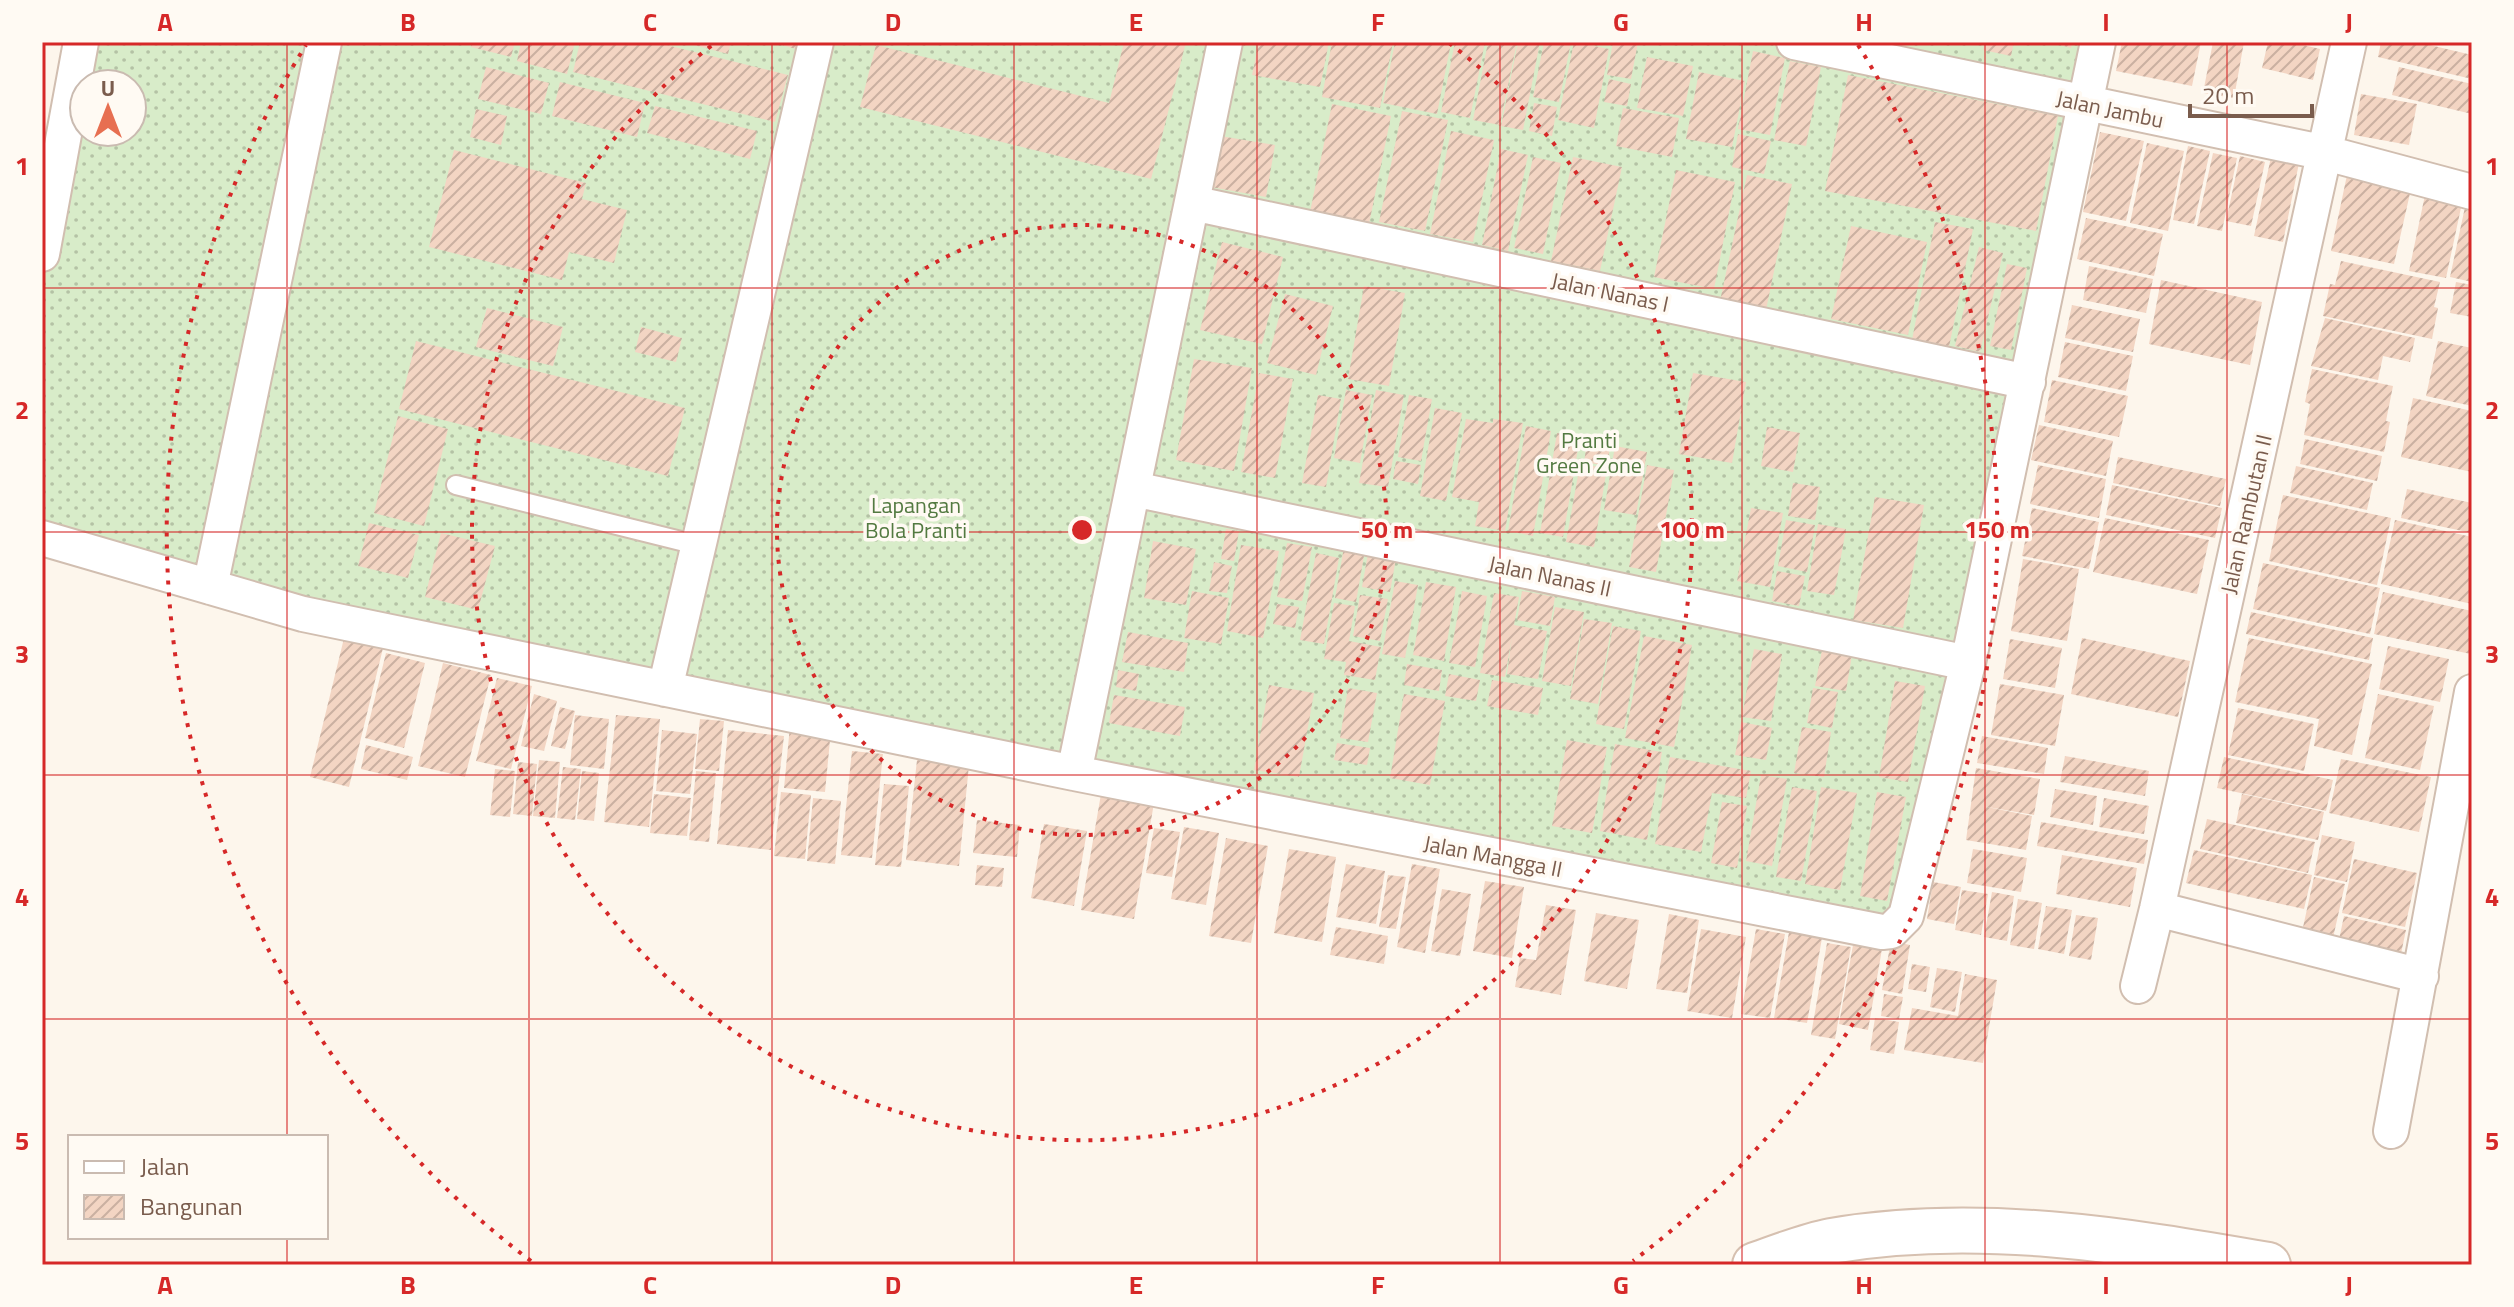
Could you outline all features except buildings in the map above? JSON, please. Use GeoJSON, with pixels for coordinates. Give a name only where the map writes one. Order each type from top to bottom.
{"type":"FeatureCollection","features":[{"type":"Feature","properties":{"kind":"main road"},"geometry":{"type":"LineString","coordinates":[[1755,1265],[1828,1242],[1935,1229],[2040,1233],[2268,1265]]}},
{"type":"Feature","properties":{"kind":"street"},"geometry":{"type":"LineString","coordinates":[[42,254],[81,42]]}},
{"type":"Feature","properties":{"kind":"street"},"geometry":{"type":"LineString","coordinates":[[210,587],[324,42]]}},
{"type":"Feature","properties":{"kind":"street"},"geometry":{"type":"LineString","coordinates":[[665,689],[816,42]]}},
{"type":"Feature","properties":{"kind":"street"},"geometry":{"type":"LineString","coordinates":[[1074,773],[1225,42]]}},
{"type":"Feature","properties":{"kind":"street","name":"Jalan Jambu"},"geometry":{"type":"LineString","coordinates":[[1794,42],[2326,153],[2472,192]]}},
{"type":"Feature","properties":{"kind":"street"},"geometry":{"type":"LineString","coordinates":[[1968,663],[2098,42]]}},
{"type":"Feature","properties":{"kind":"street","name":"Jalan Rambutan II"},"geometry":{"type":"LineString","coordinates":[[2138,986],[2349,42]]}},
{"type":"Feature","properties":{"kind":"street","name":"Jalan Nanas I"},"geometry":{"type":"LineString","coordinates":[[1192,203],[2028,382]]}},
{"type":"Feature","properties":{"kind":"street","name":"Jalan Nanas II"},"geometry":{"type":"LineString","coordinates":[[1133,489],[1968,663]]}},
{"type":"Feature","properties":{"kind":"street","name":"Jalan Mangga II"},"geometry":{"type":"LineString","coordinates":[[42,538],[303,614],[1074,773],[1882,932],[1891,931],[1906,916],[1968,663]]}},
{"type":"Feature","properties":{"kind":"street"},"geometry":{"type":"LineString","coordinates":[[2391,1131],[2463,777],[2472,692]]}},
{"type":"Feature","properties":{"kind":"street"},"geometry":{"type":"LineString","coordinates":[[2157,909],[2421,976]]}},
{"type":"Feature","properties":{"kind":"lane"},"geometry":{"type":"LineString","coordinates":[[456,485],[697,545]]}},
{"type":"Feature","properties":{"kind":"green space","name":"Pranti Green Zone"},"geometry":{"type":"Polygon","coordinates":[[[85,42],[2095,42],[1902,921],[1072,769],[42,539],[42,269],[68,132],[68,148],[148,148],[148,68],[80,68],[85,42]]]}},
{"type":"Feature","properties":{"kind":"park label","name":"Lapangan Bola Pranti"},"geometry":{"type":"Point","coordinates":[916,518]}}]}
